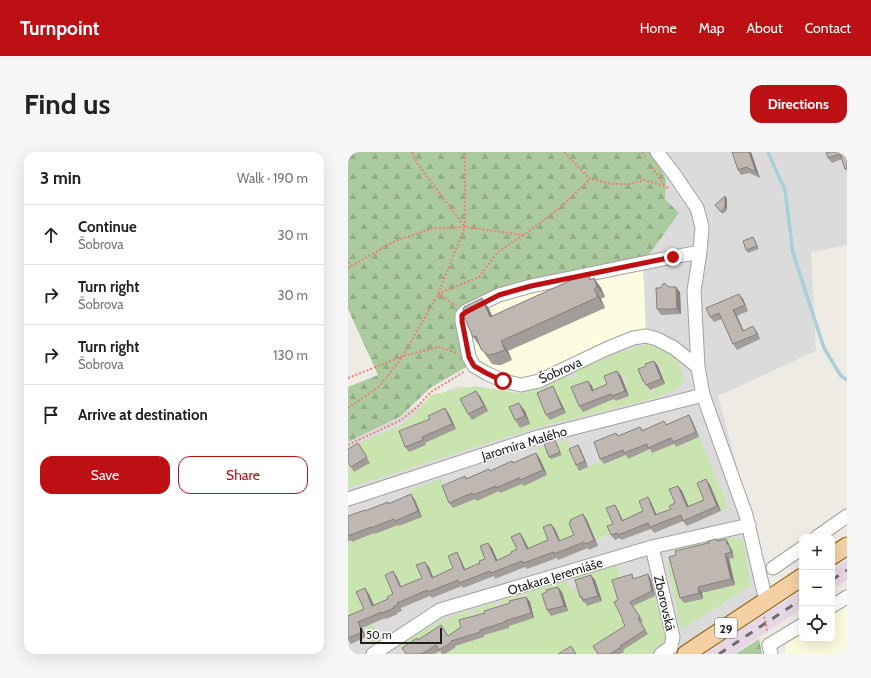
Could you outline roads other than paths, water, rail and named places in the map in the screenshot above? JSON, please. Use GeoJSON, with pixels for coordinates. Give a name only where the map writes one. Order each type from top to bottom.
{"type":"FeatureCollection","features":[{"type":"Feature","properties":{"kind":"main road"},"geometry":{"type":"LineString","coordinates":[[835,554],[847,546]]}},
{"type":"Feature","properties":{"kind":"main road","name":"29"},"geometry":{"type":"LineString","coordinates":[[686,654],[764,608],[799,579]]}},
{"type":"Feature","properties":{"kind":"street"},"geometry":{"type":"LineString","coordinates":[[651,155],[674,174],[697,208],[702,227],[694,291],[698,368],[703,395],[749,525],[764,608]]}},
{"type":"Feature","properties":{"kind":"street","name":"Šobrova"},"geometry":{"type":"LineString","coordinates":[[698,368],[674,348],[658,338],[646,336],[633,338],[606,349],[539,381],[521,384],[503,381],[486,373],[472,361],[462,321],[462,315],[499,295],[531,286],[700,252]]}},
{"type":"Feature","properties":{"kind":"street","name":"Jaromíra Malého"},"geometry":{"type":"LineString","coordinates":[[348,499],[538,437],[703,395]]}},
{"type":"Feature","properties":{"kind":"street"},"geometry":{"type":"LineString","coordinates":[[821,534],[847,516]]}},
{"type":"Feature","properties":{"kind":"street","name":"Otakara Jeremiáše"},"geometry":{"type":"LineString","coordinates":[[373,654],[440,610],[652,547],[749,525]]}},
{"type":"Feature","properties":{"kind":"street","name":"Zborovská"},"geometry":{"type":"LineString","coordinates":[[652,547],[673,637],[671,647],[661,654]]}},
{"type":"Feature","properties":{"kind":"street"},"geometry":{"type":"LineString","coordinates":[[773,568],[799,550]]}},
{"type":"Feature","properties":{"kind":"street"},"geometry":{"type":"LineString","coordinates":[[835,604],[847,597]]}},
{"type":"Feature","properties":{"kind":"street"},"geometry":{"type":"LineString","coordinates":[[770,649],[799,627]]}},
{"type":"Feature","properties":{"kind":"waterway"},"geometry":{"type":"LineString","coordinates":[[768,152],[785,190],[793,253],[824,348],[841,376],[847,380]]}},
{"type":"Feature","properties":{"kind":"railway"},"geometry":{"type":"LineString","coordinates":[[835,578],[847,570]]}},
{"type":"Feature","properties":{"kind":"railway"},"geometry":{"type":"LineString","coordinates":[[719,654],[799,601]]}}]}
